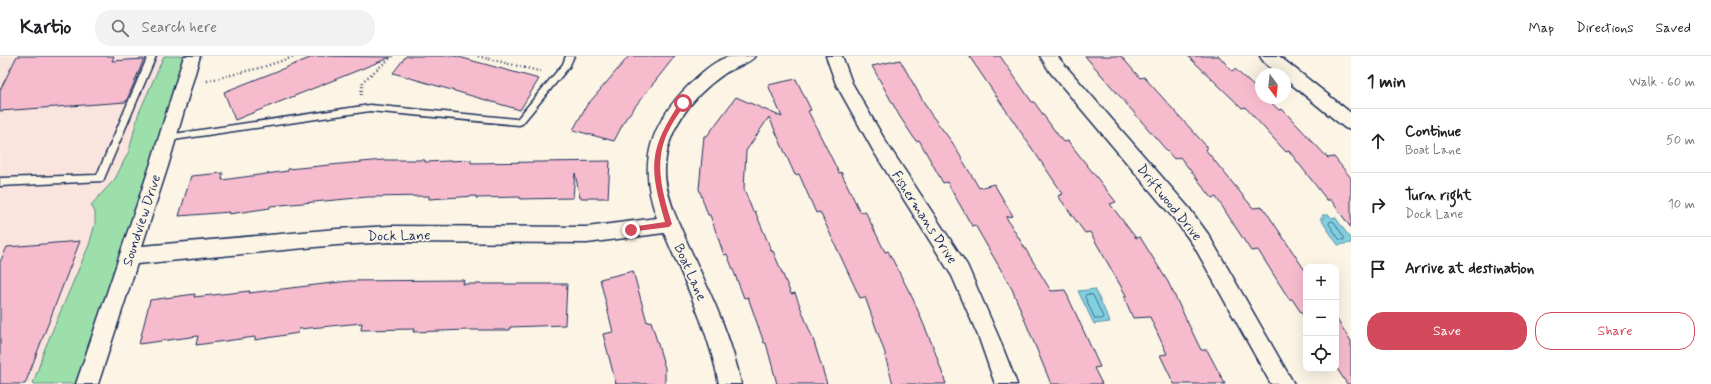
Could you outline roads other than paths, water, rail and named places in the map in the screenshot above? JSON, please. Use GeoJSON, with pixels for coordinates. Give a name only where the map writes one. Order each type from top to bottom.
{"type":"FeatureCollection","features":[{"type":"Feature","properties":{"kind":"street","name":"Soundview Drive"},"geometry":{"type":"LineString","coordinates":[[87,384],[130,256],[192,56]]}},
{"type":"Feature","properties":{"kind":"street","name":"Boat Lane"},"geometry":{"type":"LineString","coordinates":[[730,384],[724,353],[713,323],[669,224],[656,173],[661,141],[667,126],[683,103],[702,82],[719,69],[747,56]]}},
{"type":"Feature","properties":{"kind":"street","name":"Fishermans Drive"},"geometry":{"type":"LineString","coordinates":[[834,56],[844,84],[876,141],[960,271],[989,338],[1006,384]]}},
{"type":"Feature","properties":{"kind":"street","name":"Driftwood Drive"},"geometry":{"type":"LineString","coordinates":[[1048,56],[1056,68],[1182,214],[1201,240],[1283,384]]}},
{"type":"Feature","properties":{"kind":"street"},"geometry":{"type":"LineString","coordinates":[[1268,56],[1351,122]]}},
{"type":"Feature","properties":{"kind":"street","name":"Dock Lane"},"geometry":{"type":"LineString","coordinates":[[130,256],[337,236],[391,234],[587,235],[669,224]]}},
{"type":"Feature","properties":{"kind":"lane"},"geometry":{"type":"LineString","coordinates":[[0,182],[100,178],[152,56]]}},
{"type":"Feature","properties":{"kind":"lane"},"geometry":{"type":"LineString","coordinates":[[167,138],[370,108],[520,122],[566,65],[570,56]]}},
{"type":"Feature","properties":{"kind":"water"},"geometry":{"type":"Polygon","coordinates":[[[1322,215],[1329,215],[1332,218],[1335,217],[1351,239],[1351,243],[1338,245],[1320,218],[1324,218],[1322,215]]]}},
{"type":"Feature","properties":{"kind":"water"},"geometry":{"type":"Polygon","coordinates":[[[1095,289],[1110,322],[1094,324],[1078,291],[1095,289]]]}}]}
